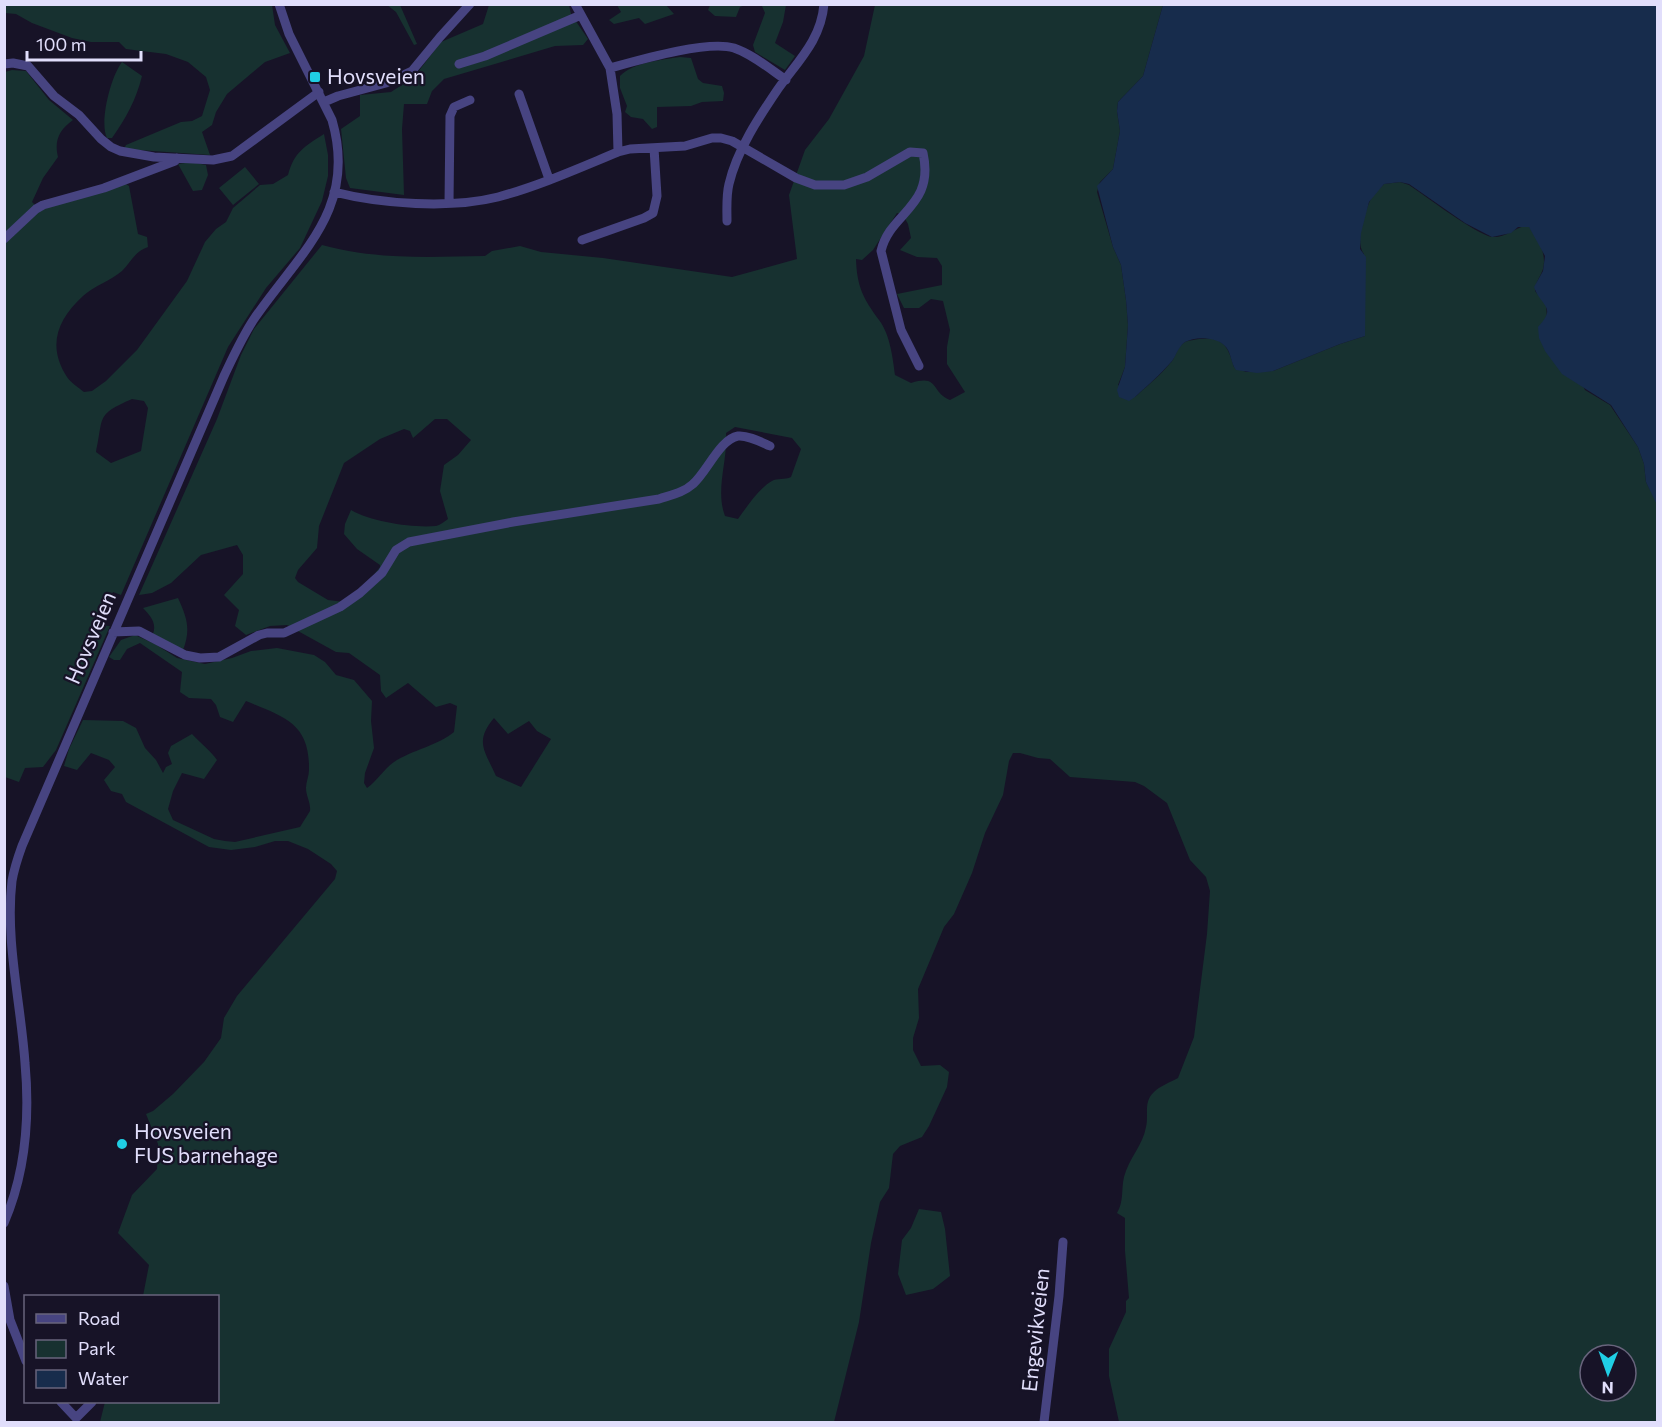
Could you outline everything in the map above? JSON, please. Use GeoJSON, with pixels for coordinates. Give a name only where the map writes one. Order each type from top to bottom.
{"type":"FeatureCollection","features":[{"type":"Feature","properties":{"kind":"street","name":"Hovsveien"},"geometry":{"type":"LineString","coordinates":[[4,1223],[15,1196],[27,1119],[25,1061],[11,922],[12,880],[26,836],[224,376],[246,330],[309,248],[324,220],[334,192],[338,168],[336,135],[324,102],[289,34],[279,4]]}},
{"type":"Feature","properties":{"kind":"street"},"geometry":{"type":"LineString","coordinates":[[324,102],[386,83],[412,71],[470,4]]}},
{"type":"Feature","properties":{"kind":"street"},"geometry":{"type":"LineString","coordinates":[[575,4],[610,68],[617,114],[618,152]]}},
{"type":"Feature","properties":{"kind":"street"},"geometry":{"type":"LineString","coordinates":[[727,221],[729,183],[744,147],[766,107],[818,34],[824,4]]}},
{"type":"Feature","properties":{"kind":"street"},"geometry":{"type":"LineString","coordinates":[[459,64],[484,56],[581,15]]}},
{"type":"Feature","properties":{"kind":"street"},"geometry":{"type":"LineString","coordinates":[[610,68],[703,47],[724,46],[738,50],[786,80]]}},
{"type":"Feature","properties":{"kind":"street"},"geometry":{"type":"LineString","coordinates":[[4,64],[28,66],[54,96],[79,115],[111,147],[120,151],[157,157],[213,160],[232,156],[319,92]]}},
{"type":"Feature","properties":{"kind":"street"},"geometry":{"type":"LineString","coordinates":[[519,94],[549,179]]}},
{"type":"Feature","properties":{"kind":"street"},"geometry":{"type":"LineString","coordinates":[[448,203],[450,116],[454,107],[470,100]]}},
{"type":"Feature","properties":{"kind":"street"},"geometry":{"type":"LineString","coordinates":[[334,192],[368,200],[448,203],[496,197],[618,152],[685,146],[717,137],[744,147],[782,170],[815,185],[844,185],[867,177],[910,152],[923,153],[926,166],[920,196],[892,230],[880,251],[901,330],[919,366]]}},
{"type":"Feature","properties":{"kind":"street"},"geometry":{"type":"LineString","coordinates":[[582,240],[653,213],[657,196],[654,148]]}},
{"type":"Feature","properties":{"kind":"street"},"geometry":{"type":"LineString","coordinates":[[157,157],[159,167]]}},
{"type":"Feature","properties":{"kind":"street"},"geometry":{"type":"LineString","coordinates":[[4,239],[43,204],[96,190],[175,161],[177,158]]}},
{"type":"Feature","properties":{"kind":"street"},"geometry":{"type":"LineString","coordinates":[[114,632],[139,631],[185,655],[200,658],[219,657],[259,635],[284,633],[321,614],[340,608],[382,573],[398,547],[409,542],[668,496],[687,489],[695,483],[724,445],[736,436],[743,436],[770,446]]}},
{"type":"Feature","properties":{"kind":"street","name":"Engevikveien"},"geometry":{"type":"LineString","coordinates":[[1044,1422],[1063,1242]]}},
{"type":"Feature","properties":{"kind":"street"},"geometry":{"type":"LineString","coordinates":[[4,1286],[10,1320],[24,1356]]}},
{"type":"Feature","properties":{"kind":"street"},"geometry":{"type":"LineString","coordinates":[[64,1403],[77,1420],[90,1403]]}},
{"type":"Feature","properties":{"kind":"green space"},"geometry":{"type":"Polygon","coordinates":[[[5,4],[272,5],[275,25],[290,53],[265,62],[227,94],[216,112],[212,125],[202,132],[210,155],[124,149],[126,145],[181,122],[192,121],[202,116],[210,90],[206,77],[188,62],[166,54],[126,49],[119,42],[91,42],[72,38],[32,23],[16,14],[5,13],[5,4]]]}},
{"type":"Feature","properties":{"kind":"green space"},"geometry":{"type":"Polygon","coordinates":[[[710,4],[745,5],[740,7],[736,17],[715,16],[708,10],[710,4]]]}},
{"type":"Feature","properties":{"kind":"green space"},"geometry":{"type":"Polygon","coordinates":[[[387,5],[400,5],[417,44],[414,45],[396,12],[387,5]]]}},
{"type":"Feature","properties":{"kind":"green space"},"geometry":{"type":"Polygon","coordinates":[[[489,5],[569,5],[571,14],[588,39],[583,45],[555,46],[444,79],[432,91],[427,104],[404,104],[402,129],[404,195],[350,188],[346,178],[341,129],[360,116],[360,95],[391,92],[414,77],[441,42],[483,24],[489,5]]]}},
{"type":"Feature","properties":{"kind":"green space"},"geometry":{"type":"Polygon","coordinates":[[[617,5],[666,5],[674,14],[645,24],[639,18],[614,24],[609,20],[621,12],[617,5]]]}},
{"type":"Feature","properties":{"kind":"green space"},"geometry":{"type":"Polygon","coordinates":[[[756,5],[786,5],[783,22],[775,43],[795,56],[785,70],[755,52],[753,45],[765,13],[762,6],[756,5]]]}},
{"type":"Feature","properties":{"kind":"green space"},"geometry":{"type":"Polygon","coordinates":[[[875,5],[1163,5],[1143,76],[1118,102],[1120,131],[1113,169],[1100,182],[1097,192],[1113,247],[1121,265],[1126,300],[1128,325],[1125,367],[1118,385],[1135,397],[1164,371],[1181,346],[1188,341],[1207,338],[1219,341],[1227,348],[1234,367],[1246,372],[1273,371],[1365,336],[1364,254],[1361,249],[1360,236],[1370,200],[1384,184],[1400,182],[1409,185],[1485,235],[1501,236],[1527,225],[1538,239],[1543,251],[1544,263],[1535,291],[1546,304],[1547,318],[1585,390],[1610,405],[1638,447],[1644,464],[1646,482],[1658,505],[1657,1422],[1119,1422],[1109,1376],[1109,1349],[1126,1312],[1126,1301],[1129,1298],[1125,1218],[1117,1213],[1121,1204],[1126,1170],[1144,1134],[1149,1100],[1156,1090],[1178,1078],[1194,1037],[1210,891],[1206,877],[1190,860],[1167,803],[1144,786],[1135,782],[1070,777],[1050,759],[1013,753],[1009,761],[1003,795],[985,833],[972,873],[954,914],[944,927],[918,989],[919,1018],[913,1038],[913,1050],[921,1066],[940,1065],[949,1072],[947,1087],[922,1137],[900,1146],[893,1154],[889,1188],[880,1202],[859,1322],[834,1422],[100,1422],[105,1403],[219,1403],[219,1295],[143,1295],[149,1265],[118,1233],[132,1195],[157,1169],[158,1144],[146,1114],[173,1094],[204,1062],[221,1038],[224,1018],[237,996],[335,879],[337,871],[331,864],[308,849],[288,841],[275,841],[255,847],[231,850],[209,847],[126,802],[122,794],[111,791],[104,780],[115,767],[109,760],[91,753],[77,770],[64,766],[69,749],[83,720],[123,721],[136,728],[145,748],[156,760],[163,773],[166,767],[172,764],[168,753],[171,746],[192,734],[217,760],[204,779],[182,773],[173,791],[168,809],[173,820],[214,839],[235,842],[300,827],[310,811],[306,788],[309,772],[305,742],[300,732],[283,717],[246,701],[233,722],[220,717],[211,699],[189,698],[180,692],[182,672],[140,643],[127,649],[120,660],[109,657],[121,640],[135,635],[177,658],[205,664],[251,651],[277,648],[314,655],[325,662],[336,675],[354,680],[372,701],[371,721],[374,748],[365,773],[364,783],[367,788],[394,762],[454,732],[457,706],[450,703],[436,707],[408,683],[386,698],[381,691],[380,675],[349,653],[336,652],[287,625],[270,626],[246,635],[235,626],[239,610],[224,595],[243,574],[243,555],[237,545],[201,555],[171,583],[152,593],[139,595],[254,329],[322,245],[363,253],[423,257],[485,256],[492,251],[520,246],[541,252],[603,258],[732,277],[797,259],[789,195],[805,150],[829,119],[864,56],[875,5]],[[897,213],[873,250],[862,260],[856,259],[859,285],[886,332],[895,375],[911,383],[931,382],[944,397],[950,400],[965,392],[947,364],[950,330],[943,301],[931,299],[919,308],[904,308],[897,294],[942,285],[942,266],[937,258],[917,257],[900,250],[911,238],[903,215],[897,213]],[[435,419],[413,438],[410,431],[404,429],[380,439],[344,463],[319,526],[317,548],[298,570],[295,578],[298,582],[328,600],[344,602],[365,586],[380,567],[357,549],[344,534],[345,524],[351,510],[370,518],[404,525],[436,526],[448,519],[440,491],[444,465],[458,455],[471,440],[447,419],[435,419]],[[735,427],[726,433],[721,485],[725,516],[738,519],[767,484],[774,480],[791,477],[801,449],[792,438],[735,427]],[[494,718],[484,734],[485,753],[496,776],[521,787],[551,739],[537,731],[529,721],[508,734],[494,718]]]}},
{"type":"Feature","properties":{"kind":"green space"},"geometry":{"type":"Polygon","coordinates":[[[680,57],[691,58],[698,79],[703,83],[722,86],[723,101],[702,102],[691,106],[657,107],[657,127],[652,129],[643,119],[631,117],[625,112],[627,106],[620,88],[620,76],[640,65],[680,57]]]}},
{"type":"Feature","properties":{"kind":"green space"},"geometry":{"type":"Polygon","coordinates":[[[122,62],[142,76],[126,116],[112,138],[107,138],[104,121],[107,99],[122,62]]]}},
{"type":"Feature","properties":{"kind":"green space"},"geometry":{"type":"Polygon","coordinates":[[[26,71],[49,100],[73,120],[59,136],[58,157],[43,178],[32,202],[41,211],[52,205],[126,184],[129,186],[138,234],[147,237],[148,247],[136,254],[117,275],[83,296],[61,324],[56,344],[57,355],[69,379],[84,392],[92,391],[106,381],[137,350],[187,281],[205,242],[216,229],[226,222],[233,208],[260,185],[273,184],[288,175],[293,161],[301,150],[324,134],[328,155],[328,176],[322,201],[300,248],[266,288],[228,347],[121,595],[113,592],[96,625],[110,626],[56,750],[43,767],[25,768],[19,782],[5,777],[5,72],[26,71]],[[132,399],[112,409],[103,418],[96,452],[111,463],[141,451],[148,408],[144,401],[132,399]]]}},
{"type":"Feature","properties":{"kind":"green space"},"geometry":{"type":"Polygon","coordinates":[[[191,162],[206,165],[208,175],[202,190],[193,191],[178,164],[191,162]]]}},
{"type":"Feature","properties":{"kind":"green space"},"geometry":{"type":"Polygon","coordinates":[[[245,167],[259,184],[233,205],[219,188],[245,167]]]}},
{"type":"Feature","properties":{"kind":"green space"},"geometry":{"type":"Polygon","coordinates":[[[178,598],[187,624],[187,636],[183,650],[153,634],[153,623],[143,608],[178,598]]]}},
{"type":"Feature","properties":{"kind":"green space"},"geometry":{"type":"Polygon","coordinates":[[[919,1209],[941,1212],[950,1276],[933,1289],[906,1295],[898,1274],[902,1240],[911,1228],[919,1209]]]}},
{"type":"Feature","properties":{"kind":"water"},"geometry":{"type":"Polygon","coordinates":[[[1163,5],[1657,5],[1657,505],[1646,482],[1644,464],[1638,447],[1611,405],[1562,374],[1545,351],[1539,338],[1538,327],[1547,315],[1547,310],[1534,287],[1543,271],[1545,256],[1529,227],[1518,227],[1511,233],[1492,237],[1465,223],[1409,184],[1400,182],[1384,184],[1369,202],[1361,233],[1360,249],[1366,257],[1365,336],[1273,371],[1257,373],[1236,370],[1228,351],[1220,342],[1205,338],[1189,340],[1183,344],[1168,366],[1135,397],[1129,401],[1119,397],[1117,390],[1125,367],[1128,325],[1126,300],[1121,265],[1113,247],[1097,186],[1113,169],[1120,131],[1118,102],[1143,76],[1163,5]]]}},
{"type":"Feature","properties":{"kind":"place","name":"Hovsveien"},"geometry":{"type":"Point","coordinates":[315,77]}},
{"type":"Feature","properties":{"kind":"place","name":"Hovsveien FUS barnehage"},"geometry":{"type":"Point","coordinates":[122,1144]}}]}
